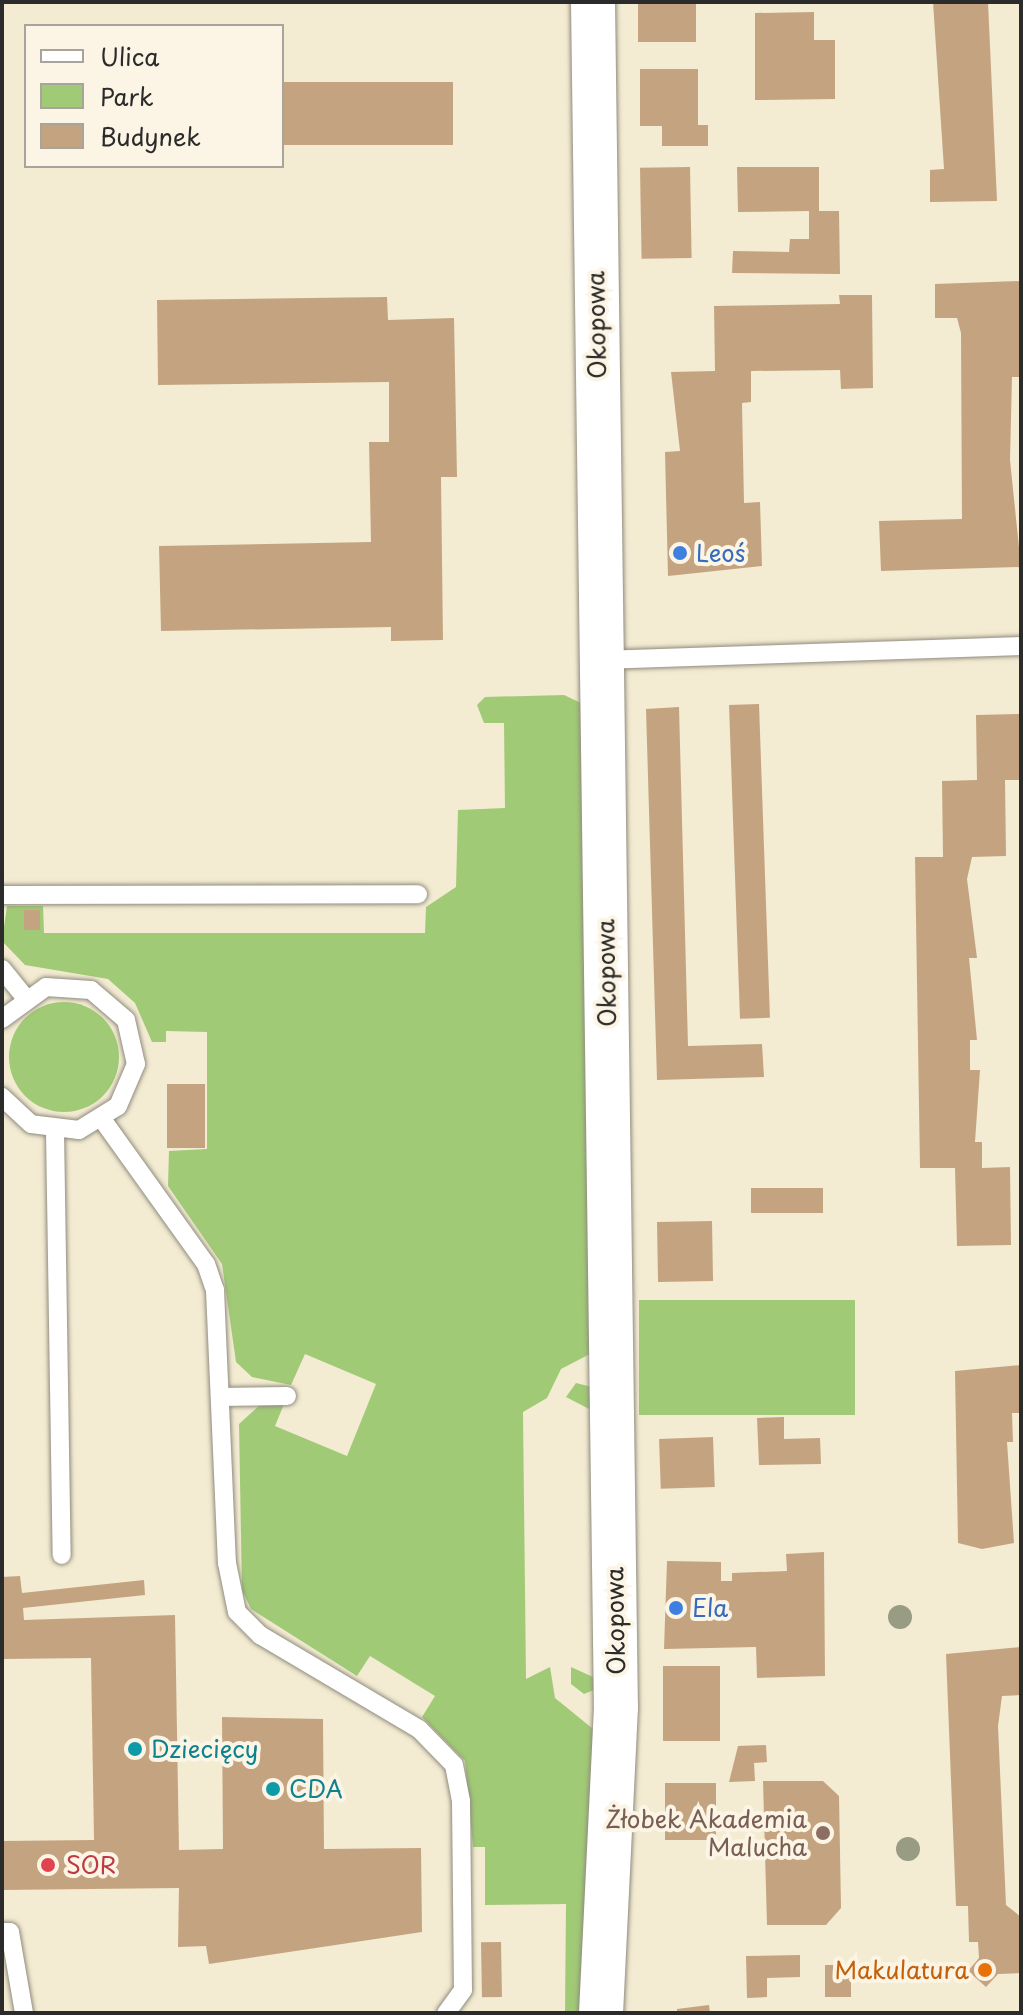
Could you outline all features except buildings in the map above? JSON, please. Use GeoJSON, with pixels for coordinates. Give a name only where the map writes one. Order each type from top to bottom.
{"type":"FeatureCollection","features":[{"type":"Feature","properties":{"kind":"street","name":"Okopowa"},"geometry":{"type":"LineString","coordinates":[[593,2],[599,660],[616,1707],[609,1943],[601,2013]]}},
{"type":"Feature","properties":{"kind":"street","name":"Okopowa"},"geometry":{"type":"LineString","coordinates":[[609,1943],[620,2013]]}},
{"type":"Feature","properties":{"kind":"lane"},"geometry":{"type":"LineString","coordinates":[[599,660],[1021,646]]}},
{"type":"Feature","properties":{"kind":"lane"},"geometry":{"type":"LineString","coordinates":[[2,895],[418,894]]}},
{"type":"Feature","properties":{"kind":"lane"},"geometry":{"type":"LineString","coordinates":[[2,969],[24,996]]}},
{"type":"Feature","properties":{"kind":"lane"},"geometry":{"type":"LineString","coordinates":[[2,1019],[24,996],[68,985],[91,990],[126,1020],[136,1064],[130,1087],[102,1119],[55,1131],[31,1124],[2,1097]]}},
{"type":"Feature","properties":{"kind":"lane"},"geometry":{"type":"LineString","coordinates":[[102,1119],[206,1264],[215,1290],[227,1563],[237,1612],[260,1635],[419,1729],[454,1765],[461,1801],[463,1990],[446,2013]]}},
{"type":"Feature","properties":{"kind":"lane"},"geometry":{"type":"LineString","coordinates":[[55,1131],[62,1555]]}},
{"type":"Feature","properties":{"kind":"lane"},"geometry":{"type":"LineString","coordinates":[[220,1397],[287,1396]]}},
{"type":"Feature","properties":{"kind":"lane"},"geometry":{"type":"LineString","coordinates":[[2,1932],[10,1932],[24,2013]]}},
{"type":"Feature","properties":{"kind":"green space"},"geometry":{"type":"Polygon","coordinates":[[[564,695],[581,703],[590,1354],[561,1369],[547,1398],[523,1412],[526,1679],[550,1667],[555,1698],[598,1733],[587,2013],[565,2013],[566,1904],[485,1905],[485,1847],[473,1847],[465,1761],[422,1717],[435,1696],[370,1656],[357,1676],[251,1609],[242,1590],[239,1424],[260,1405],[284,1404],[275,1426],[347,1456],[376,1384],[305,1354],[291,1385],[252,1377],[236,1362],[222,1264],[168,1186],[169,1151],[207,1149],[207,1032],[166,1031],[166,1042],[152,1042],[135,1003],[108,979],[25,965],[2,941],[7,906],[43,906],[44,933],[425,933],[426,907],[456,887],[458,810],[505,808],[504,723],[484,723],[477,705],[485,697],[564,695]]]}},
{"type":"Feature","properties":{"kind":"green space"},"geometry":{"type":"Polygon","coordinates":[[[64,1002],[85,1006],[103,1018],[115,1036],[119,1057],[115,1078],[103,1096],[85,1108],[64,1112],[43,1108],[25,1096],[13,1078],[9,1057],[13,1036],[25,1018],[43,1006],[64,1002]]]}},
{"type":"Feature","properties":{"kind":"green space"},"geometry":{"type":"Polygon","coordinates":[[[639,1300],[855,1300],[855,1415],[639,1415],[639,1300]]]}},
{"type":"Feature","properties":{"kind":"green space"},"geometry":{"type":"Polygon","coordinates":[[[576,1383],[592,1387],[596,1689],[584,1694],[571,1684],[571,1667],[593,1677],[591,1410],[566,1397],[576,1383]]]}},
{"type":"Feature","properties":{"kind":"place","name":"Leoś"},"geometry":{"type":"Point","coordinates":[680,553]}},
{"type":"Feature","properties":{"kind":"place","name":"Ela"},"geometry":{"type":"Point","coordinates":[676,1608]}},
{"type":"Feature","properties":{"kind":"place","name":"Dziecięcy"},"geometry":{"type":"Point","coordinates":[135,1749]}},
{"type":"Feature","properties":{"kind":"place","name":"CDA"},"geometry":{"type":"Point","coordinates":[273,1789]}},
{"type":"Feature","properties":{"kind":"place","name":"Żłobek Akademia Malucha"},"geometry":{"type":"Point","coordinates":[823,1833]}},
{"type":"Feature","properties":{"kind":"place","name":"SOR"},"geometry":{"type":"Point","coordinates":[48,1865]}},
{"type":"Feature","properties":{"kind":"place","name":"Makulatura"},"geometry":{"type":"Point","coordinates":[985,1970]}}]}
